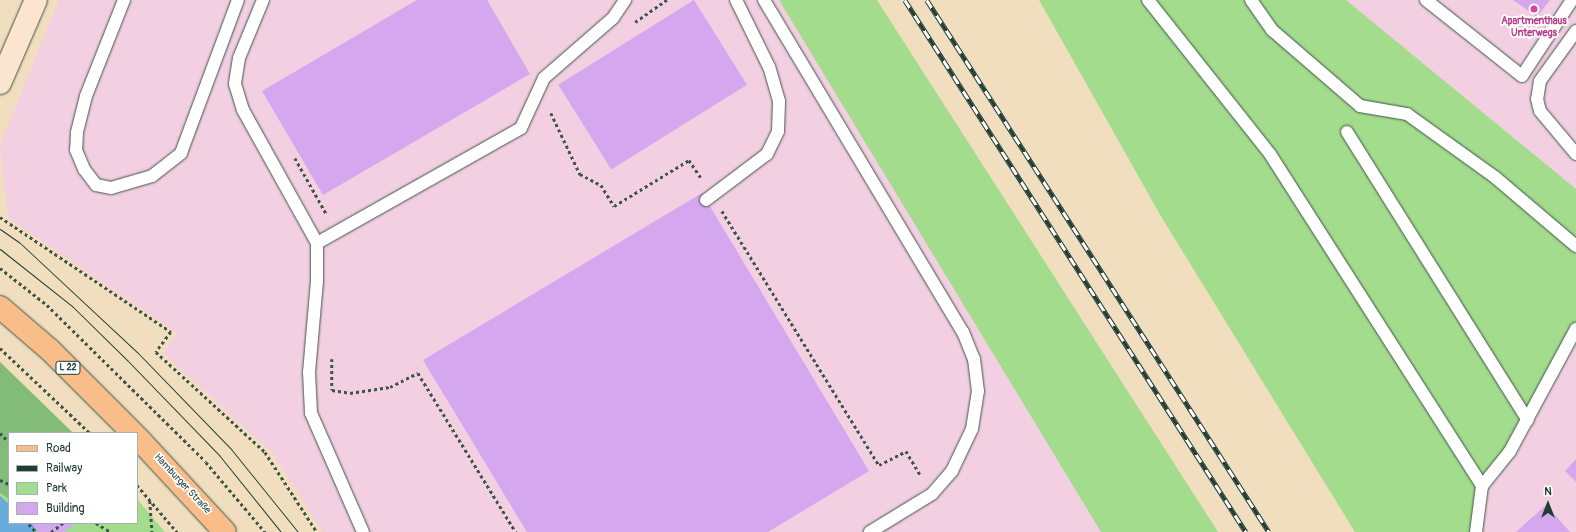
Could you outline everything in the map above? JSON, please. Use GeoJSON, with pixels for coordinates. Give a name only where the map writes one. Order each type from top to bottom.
{"type":"FeatureCollection","features":[{"type":"Feature","properties":{"kind":"main road","name":"L 22"},"geometry":{"type":"LineString","coordinates":[[0,307],[50,350],[132,432]]}},
{"type":"Feature","properties":{"kind":"main road","name":"Hamburger Straße"},"geometry":{"type":"LineString","coordinates":[[138,438],[225,532]]}},
{"type":"Feature","properties":{"kind":"street"},"geometry":{"type":"LineString","coordinates":[[0,83],[36,0]]}},
{"type":"Feature","properties":{"kind":"lane"},"geometry":{"type":"LineString","coordinates":[[124,0],[86,96],[77,133],[76,150],[84,169],[96,185],[111,188],[152,176],[181,153],[238,0]]}},
{"type":"Feature","properties":{"kind":"lane"},"geometry":{"type":"LineString","coordinates":[[263,0],[238,58],[235,84],[243,110],[317,243],[317,281],[308,372],[311,413],[362,532]]}},
{"type":"Feature","properties":{"kind":"lane"},"geometry":{"type":"LineString","coordinates":[[317,243],[521,128],[544,78],[613,18],[625,0]]}},
{"type":"Feature","properties":{"kind":"lane"},"geometry":{"type":"LineString","coordinates":[[709,198],[768,154],[778,131],[779,101],[769,67],[736,0]]}},
{"type":"Feature","properties":{"kind":"lane"},"geometry":{"type":"LineString","coordinates":[[764,0],[963,332],[974,359],[978,391],[972,429],[952,471],[932,494],[870,532]]}},
{"type":"Feature","properties":{"kind":"lane"},"geometry":{"type":"LineString","coordinates":[[1148,0],[1270,154],[1482,486]]}},
{"type":"Feature","properties":{"kind":"lane"},"geometry":{"type":"LineString","coordinates":[[1251,0],[1272,30],[1360,106],[1408,114],[1496,178],[1576,246]]}},
{"type":"Feature","properties":{"kind":"lane"},"geometry":{"type":"LineString","coordinates":[[1426,0],[1522,76],[1572,0]]}},
{"type":"Feature","properties":{"kind":"lane"},"geometry":{"type":"LineString","coordinates":[[1576,31],[1540,81],[1537,99],[1540,111],[1576,154]]}},
{"type":"Feature","properties":{"kind":"lane"},"geometry":{"type":"LineString","coordinates":[[1347,132],[1528,420]]}},
{"type":"Feature","properties":{"kind":"lane"},"geometry":{"type":"LineString","coordinates":[[1476,532],[1482,486],[1528,420],[1576,330]]}},
{"type":"Feature","properties":{"kind":"path"},"geometry":{"type":"LineString","coordinates":[[551,104],[552,118],[580,174],[601,185],[614,206],[689,160],[709,198],[878,465],[906,451]]}},
{"type":"Feature","properties":{"kind":"path"},"geometry":{"type":"LineString","coordinates":[[290,150],[325,209],[333,234]]}},
{"type":"Feature","properties":{"kind":"path"},"geometry":{"type":"LineString","coordinates":[[0,217],[171,332],[156,352],[265,452],[317,532]]}},
{"type":"Feature","properties":{"kind":"path"},"geometry":{"type":"LineString","coordinates":[[0,268],[47,305],[206,462],[265,532]]}},
{"type":"Feature","properties":{"kind":"path"},"geometry":{"type":"LineString","coordinates":[[0,348],[89,432]]}},
{"type":"Feature","properties":{"kind":"path"},"geometry":{"type":"LineString","coordinates":[[332,351],[332,390],[350,393],[390,387],[418,373],[516,532]]}},
{"type":"Feature","properties":{"kind":"path"},"geometry":{"type":"LineString","coordinates":[[0,433],[8,441]]}},
{"type":"Feature","properties":{"kind":"path"},"geometry":{"type":"LineString","coordinates":[[138,486],[177,532]]}},
{"type":"Feature","properties":{"kind":"path"},"geometry":{"type":"LineString","coordinates":[[150,501],[152,532]]}},
{"type":"Feature","properties":{"kind":"path"},"geometry":{"type":"LineString","coordinates":[[29,524],[36,532]]}},
{"type":"Feature","properties":{"kind":"path"},"geometry":{"type":"LineString","coordinates":[[51,532],[62,524]]}},
{"type":"Feature","properties":{"kind":"path"},"geometry":{"type":"LineString","coordinates":[[98,524],[111,532]]}},
{"type":"Feature","properties":{"kind":"shaded area"},"geometry":{"type":"Polygon","coordinates":[[[59,0],[797,0],[1124,532],[323,532],[273,454],[163,353],[177,333],[8,218],[0,145],[59,0]]]}},
{"type":"Feature","properties":{"kind":"shaded area"},"geometry":{"type":"Polygon","coordinates":[[[1346,0],[1576,0],[1576,189],[1346,0]]]}},
{"type":"Feature","properties":{"kind":"shaded area"},"geometry":{"type":"Polygon","coordinates":[[[1576,329],[1576,532],[1476,532],[1482,486],[1576,329]]]}},
{"type":"Feature","properties":{"kind":"green space"},"geometry":{"type":"Polygon","coordinates":[[[779,0],[877,0],[1218,532],[1101,532],[779,0]]]}},
{"type":"Feature","properties":{"kind":"green space"},"geometry":{"type":"Polygon","coordinates":[[[1039,0],[1346,0],[1576,189],[1576,329],[1528,420],[1482,486],[1476,532],[1355,532],[1162,218],[1039,0]]]}},
{"type":"Feature","properties":{"kind":"green space"},"geometry":{"type":"Polygon","coordinates":[[[0,362],[72,432],[8,432],[8,524],[138,524],[138,500],[165,532],[0,532],[0,362]]]}},
{"type":"Feature","properties":{"kind":"green space"},"geometry":{"type":"Polygon","coordinates":[[[0,362],[72,432],[8,432],[8,498],[0,493],[0,362]]]}},
{"type":"Feature","properties":{"kind":"water"},"geometry":{"type":"Polygon","coordinates":[[[0,496],[8,503],[8,524],[29,524],[36,532],[0,532],[0,496]]]}},
{"type":"Feature","properties":{"kind":"building"},"geometry":{"type":"Polygon","coordinates":[[[417,0],[487,0],[530,74],[323,195],[262,91],[417,0]]]}},
{"type":"Feature","properties":{"kind":"building"},"geometry":{"type":"Polygon","coordinates":[[[694,0],[747,85],[611,170],[558,85],[694,0]]]}},
{"type":"Feature","properties":{"kind":"building","name":"Apartmenthaus Unterwegs"},"geometry":{"type":"Polygon","coordinates":[[[1513,0],[1550,0],[1537,17],[1513,0]]]}},
{"type":"Feature","properties":{"kind":"building"},"geometry":{"type":"Polygon","coordinates":[[[702,193],[869,471],[768,532],[527,532],[423,360],[702,193]]]}},
{"type":"Feature","properties":{"kind":"building"},"geometry":{"type":"Polygon","coordinates":[[[1576,459],[1576,482],[1565,471],[1576,459]]]}},
{"type":"Feature","properties":{"kind":"building"},"geometry":{"type":"Polygon","coordinates":[[[1546,505],[1570,532],[1516,532],[1546,505]]]}},
{"type":"Feature","properties":{"kind":"building"},"geometry":{"type":"Polygon","coordinates":[[[32,524],[75,524],[64,532],[38,532],[32,524]]]}},
{"type":"Feature","properties":{"kind":"waterway"},"geometry":{"type":"LineString","coordinates":[[30,532],[36,524]]}},
{"type":"Feature","properties":{"kind":"tram line"},"geometry":{"type":"LineString","coordinates":[[0,229],[20,243],[137,352],[231,449],[298,532]]}},
{"type":"Feature","properties":{"kind":"tram line"},"geometry":{"type":"LineString","coordinates":[[0,249],[72,306],[128,361],[219,455],[281,532]]}},
{"type":"Feature","properties":{"kind":"railway"},"geometry":{"type":"LineString","coordinates":[[905,0],[1246,532]]}},
{"type":"Feature","properties":{"kind":"railway"},"geometry":{"type":"LineString","coordinates":[[927,0],[1269,532]]}},
{"type":"Feature","properties":{"kind":"place","name":"Apartmenthaus Unterwegs"},"geometry":{"type":"Point","coordinates":[1534,9]}}]}
